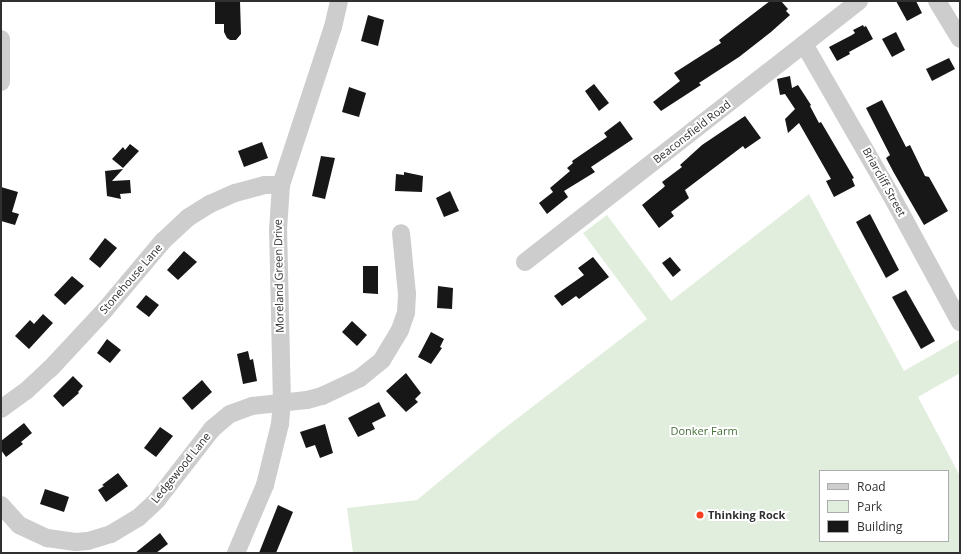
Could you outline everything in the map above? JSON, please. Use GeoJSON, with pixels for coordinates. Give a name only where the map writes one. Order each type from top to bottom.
{"type":"FeatureCollection","features":[{"type":"Feature","properties":{"kind":"street","name":"Moreland Green Drive"},"geometry":{"type":"LineString","coordinates":[[236,553],[269,473],[279,434],[282,403],[278,230],[281,185],[333,27],[338,1]]}},
{"type":"Feature","properties":{"kind":"street","name":"Beaconsfield Road"},"geometry":{"type":"LineString","coordinates":[[525,262],[859,1]]}},
{"type":"Feature","properties":{"kind":"street"},"geometry":{"type":"LineString","coordinates":[[938,1],[960,39]]}},
{"type":"Feature","properties":{"kind":"street"},"geometry":{"type":"LineString","coordinates":[[1,39],[1,82]]}},
{"type":"Feature","properties":{"kind":"street","name":"Briarcliff Street"},"geometry":{"type":"LineString","coordinates":[[804,44],[891,195],[960,322]]}},
{"type":"Feature","properties":{"kind":"street","name":"Stonehouse Lane"},"geometry":{"type":"LineString","coordinates":[[1,409],[50,369],[104,311],[163,241],[189,217],[216,202],[250,188],[264,185],[281,185]]}},
{"type":"Feature","properties":{"kind":"street","name":"Ledgewood Lane"},"geometry":{"type":"LineString","coordinates":[[1,505],[19,525],[47,538],[76,542],[94,540],[112,534],[138,518],[157,500],[212,429],[230,414],[252,406],[307,400],[335,392],[360,378],[382,360],[400,330],[406,313],[407,294],[401,233]]}},
{"type":"Feature","properties":{"kind":"green space","name":"Donker Farm"},"geometry":{"type":"Polygon","coordinates":[[[809,194],[904,371],[960,339],[960,373],[918,397],[960,476],[960,553],[353,553],[347,508],[417,500],[497,434],[647,319],[583,233],[607,215],[671,301],[809,194]]]}},
{"type":"Feature","properties":{"kind":"building"},"geometry":{"type":"Polygon","coordinates":[[[215,1],[240,1],[241,34],[236,40],[230,40],[227,38],[224,32],[224,24],[215,24],[215,1]]]}},
{"type":"Feature","properties":{"kind":"building"},"geometry":{"type":"Polygon","coordinates":[[[770,1],[781,1],[788,9],[786,11],[790,15],[739,57],[699,83],[701,85],[661,111],[653,102],[680,81],[674,73],[721,43],[719,40],[770,1]]]}},
{"type":"Feature","properties":{"kind":"building"},"geometry":{"type":"Polygon","coordinates":[[[896,1],[916,1],[922,13],[907,21],[896,1]]]}},
{"type":"Feature","properties":{"kind":"building"},"geometry":{"type":"Polygon","coordinates":[[[368,15],[384,20],[378,46],[361,41],[368,15]]]}},
{"type":"Feature","properties":{"kind":"building"},"geometry":{"type":"Polygon","coordinates":[[[863,25],[864,27],[866,26],[873,39],[849,52],[850,54],[837,61],[829,47],[852,35],[855,33],[853,30],[863,25]]]}},
{"type":"Feature","properties":{"kind":"building"},"geometry":{"type":"Polygon","coordinates":[[[896,32],[905,50],[892,57],[882,39],[896,32]]]}},
{"type":"Feature","properties":{"kind":"building"},"geometry":{"type":"Polygon","coordinates":[[[949,58],[955,69],[932,81],[926,69],[949,58]]]}},
{"type":"Feature","properties":{"kind":"building"},"geometry":{"type":"Polygon","coordinates":[[[790,76],[792,88],[798,85],[811,105],[810,106],[819,123],[821,122],[854,178],[852,179],[855,186],[834,197],[826,181],[831,179],[799,123],[788,133],[785,119],[795,109],[785,94],[780,95],[777,79],[790,76]]]}},
{"type":"Feature","properties":{"kind":"building"},"geometry":{"type":"Polygon","coordinates":[[[594,84],[609,103],[599,111],[585,91],[594,84]]]}},
{"type":"Feature","properties":{"kind":"building"},"geometry":{"type":"Polygon","coordinates":[[[349,87],[366,93],[359,117],[342,112],[349,87]]]}},
{"type":"Feature","properties":{"kind":"building"},"geometry":{"type":"Polygon","coordinates":[[[882,100],[906,147],[910,145],[925,176],[929,177],[948,211],[924,225],[886,158],[890,155],[866,108],[882,100]]]}},
{"type":"Feature","properties":{"kind":"building"},"geometry":{"type":"Polygon","coordinates":[[[745,116],[761,138],[745,149],[743,146],[685,190],[689,198],[671,212],[674,216],[659,228],[642,205],[665,186],[662,182],[682,167],[680,165],[702,145],[745,116]]]}},
{"type":"Feature","properties":{"kind":"building"},"geometry":{"type":"Polygon","coordinates":[[[620,121],[633,139],[591,167],[595,172],[564,191],[568,197],[547,214],[539,203],[553,192],[550,188],[570,171],[567,168],[573,163],[572,161],[607,137],[604,133],[620,121]]]}},
{"type":"Feature","properties":{"kind":"building"},"geometry":{"type":"Polygon","coordinates":[[[262,142],[268,158],[244,167],[238,151],[262,142]]]}},
{"type":"Feature","properties":{"kind":"building"},"geometry":{"type":"Polygon","coordinates":[[[130,144],[139,151],[123,168],[112,159],[123,147],[125,150],[130,144]]]}},
{"type":"Feature","properties":{"kind":"building"},"geometry":{"type":"Polygon","coordinates":[[[321,156],[335,158],[325,199],[312,196],[321,156]]]}},
{"type":"Feature","properties":{"kind":"building"},"geometry":{"type":"Polygon","coordinates":[[[123,169],[112,181],[130,180],[131,193],[120,194],[121,199],[107,196],[105,171],[123,169]]]}},
{"type":"Feature","properties":{"kind":"building"},"geometry":{"type":"Polygon","coordinates":[[[404,172],[423,176],[422,192],[395,191],[396,174],[404,175],[404,172]]]}},
{"type":"Feature","properties":{"kind":"building"},"geometry":{"type":"Polygon","coordinates":[[[1,187],[18,192],[12,212],[19,214],[15,225],[1,221],[1,187]]]}},
{"type":"Feature","properties":{"kind":"building"},"geometry":{"type":"Polygon","coordinates":[[[450,191],[459,211],[444,217],[436,198],[450,191]]]}},
{"type":"Feature","properties":{"kind":"building"},"geometry":{"type":"Polygon","coordinates":[[[870,214],[899,270],[886,278],[856,222],[870,214]]]}},
{"type":"Feature","properties":{"kind":"building"},"geometry":{"type":"Polygon","coordinates":[[[105,238],[117,248],[100,268],[89,259],[105,238]]]}},
{"type":"Feature","properties":{"kind":"building"},"geometry":{"type":"Polygon","coordinates":[[[184,251],[197,262],[178,280],[167,270],[184,251]]]}},
{"type":"Feature","properties":{"kind":"building"},"geometry":{"type":"Polygon","coordinates":[[[593,257],[609,277],[579,299],[576,296],[562,306],[554,296],[584,275],[578,268],[593,257]]]}},
{"type":"Feature","properties":{"kind":"building"},"geometry":{"type":"Polygon","coordinates":[[[670,257],[681,270],[673,277],[662,263],[670,257]]]}},
{"type":"Feature","properties":{"kind":"building"},"geometry":{"type":"Polygon","coordinates":[[[363,266],[378,266],[378,294],[363,293],[363,266]]]}},
{"type":"Feature","properties":{"kind":"building"},"geometry":{"type":"Polygon","coordinates":[[[72,276],[84,286],[65,305],[54,295],[72,276]]]}},
{"type":"Feature","properties":{"kind":"building"},"geometry":{"type":"Polygon","coordinates":[[[438,286],[453,288],[452,309],[437,308],[438,286]]]}},
{"type":"Feature","properties":{"kind":"building"},"geometry":{"type":"Polygon","coordinates":[[[906,290],[935,341],[921,349],[892,297],[906,290]]]}},
{"type":"Feature","properties":{"kind":"building"},"geometry":{"type":"Polygon","coordinates":[[[146,295],[159,305],[149,317],[136,307],[146,295]]]}},
{"type":"Feature","properties":{"kind":"building"},"geometry":{"type":"Polygon","coordinates":[[[43,314],[53,323],[29,349],[15,336],[30,320],[34,324],[43,314]]]}},
{"type":"Feature","properties":{"kind":"building"},"geometry":{"type":"Polygon","coordinates":[[[352,321],[367,335],[357,346],[342,332],[352,321]]]}},
{"type":"Feature","properties":{"kind":"building"},"geometry":{"type":"Polygon","coordinates":[[[431,332],[444,339],[440,347],[442,348],[431,364],[418,357],[431,332]]]}},
{"type":"Feature","properties":{"kind":"building"},"geometry":{"type":"Polygon","coordinates":[[[107,339],[121,350],[110,363],[97,353],[107,339]]]}},
{"type":"Feature","properties":{"kind":"building"},"geometry":{"type":"Polygon","coordinates":[[[248,351],[250,360],[253,359],[257,381],[243,384],[237,354],[248,351]]]}},
{"type":"Feature","properties":{"kind":"building"},"geometry":{"type":"Polygon","coordinates":[[[406,373],[421,393],[415,399],[418,402],[406,412],[386,391],[406,373]]]}},
{"type":"Feature","properties":{"kind":"building"},"geometry":{"type":"Polygon","coordinates":[[[73,376],[83,386],[78,392],[79,393],[63,407],[53,396],[73,376]]]}},
{"type":"Feature","properties":{"kind":"building"},"geometry":{"type":"Polygon","coordinates":[[[202,380],[212,392],[192,410],[182,398],[202,380]]]}},
{"type":"Feature","properties":{"kind":"building"},"geometry":{"type":"Polygon","coordinates":[[[379,402],[386,416],[372,423],[375,429],[358,437],[348,418],[379,402]]]}},
{"type":"Feature","properties":{"kind":"building"},"geometry":{"type":"Polygon","coordinates":[[[24,423],[32,433],[21,442],[23,444],[6,457],[1,450],[1,441],[24,423]]]}},
{"type":"Feature","properties":{"kind":"building"},"geometry":{"type":"Polygon","coordinates":[[[325,424],[333,453],[320,458],[315,445],[306,448],[300,432],[325,424]]]}},
{"type":"Feature","properties":{"kind":"building"},"geometry":{"type":"Polygon","coordinates":[[[160,427],[173,436],[156,457],[144,448],[160,427]]]}},
{"type":"Feature","properties":{"kind":"building"},"geometry":{"type":"Polygon","coordinates":[[[118,473],[128,486],[106,502],[98,490],[104,486],[102,485],[118,473]]]}},
{"type":"Feature","properties":{"kind":"building"},"geometry":{"type":"Polygon","coordinates":[[[45,489],[69,497],[64,512],[40,504],[45,489]]]}},
{"type":"Feature","properties":{"kind":"building"},"geometry":{"type":"Polygon","coordinates":[[[278,505],[293,512],[276,553],[259,553],[278,505]]]}},
{"type":"Feature","properties":{"kind":"building"},"geometry":{"type":"Polygon","coordinates":[[[160,533],[168,544],[156,553],[135,553],[160,533]]]}},
{"type":"Feature","properties":{"kind":"place","name":"Thinking Rock"},"geometry":{"type":"Point","coordinates":[700,515]}}]}
